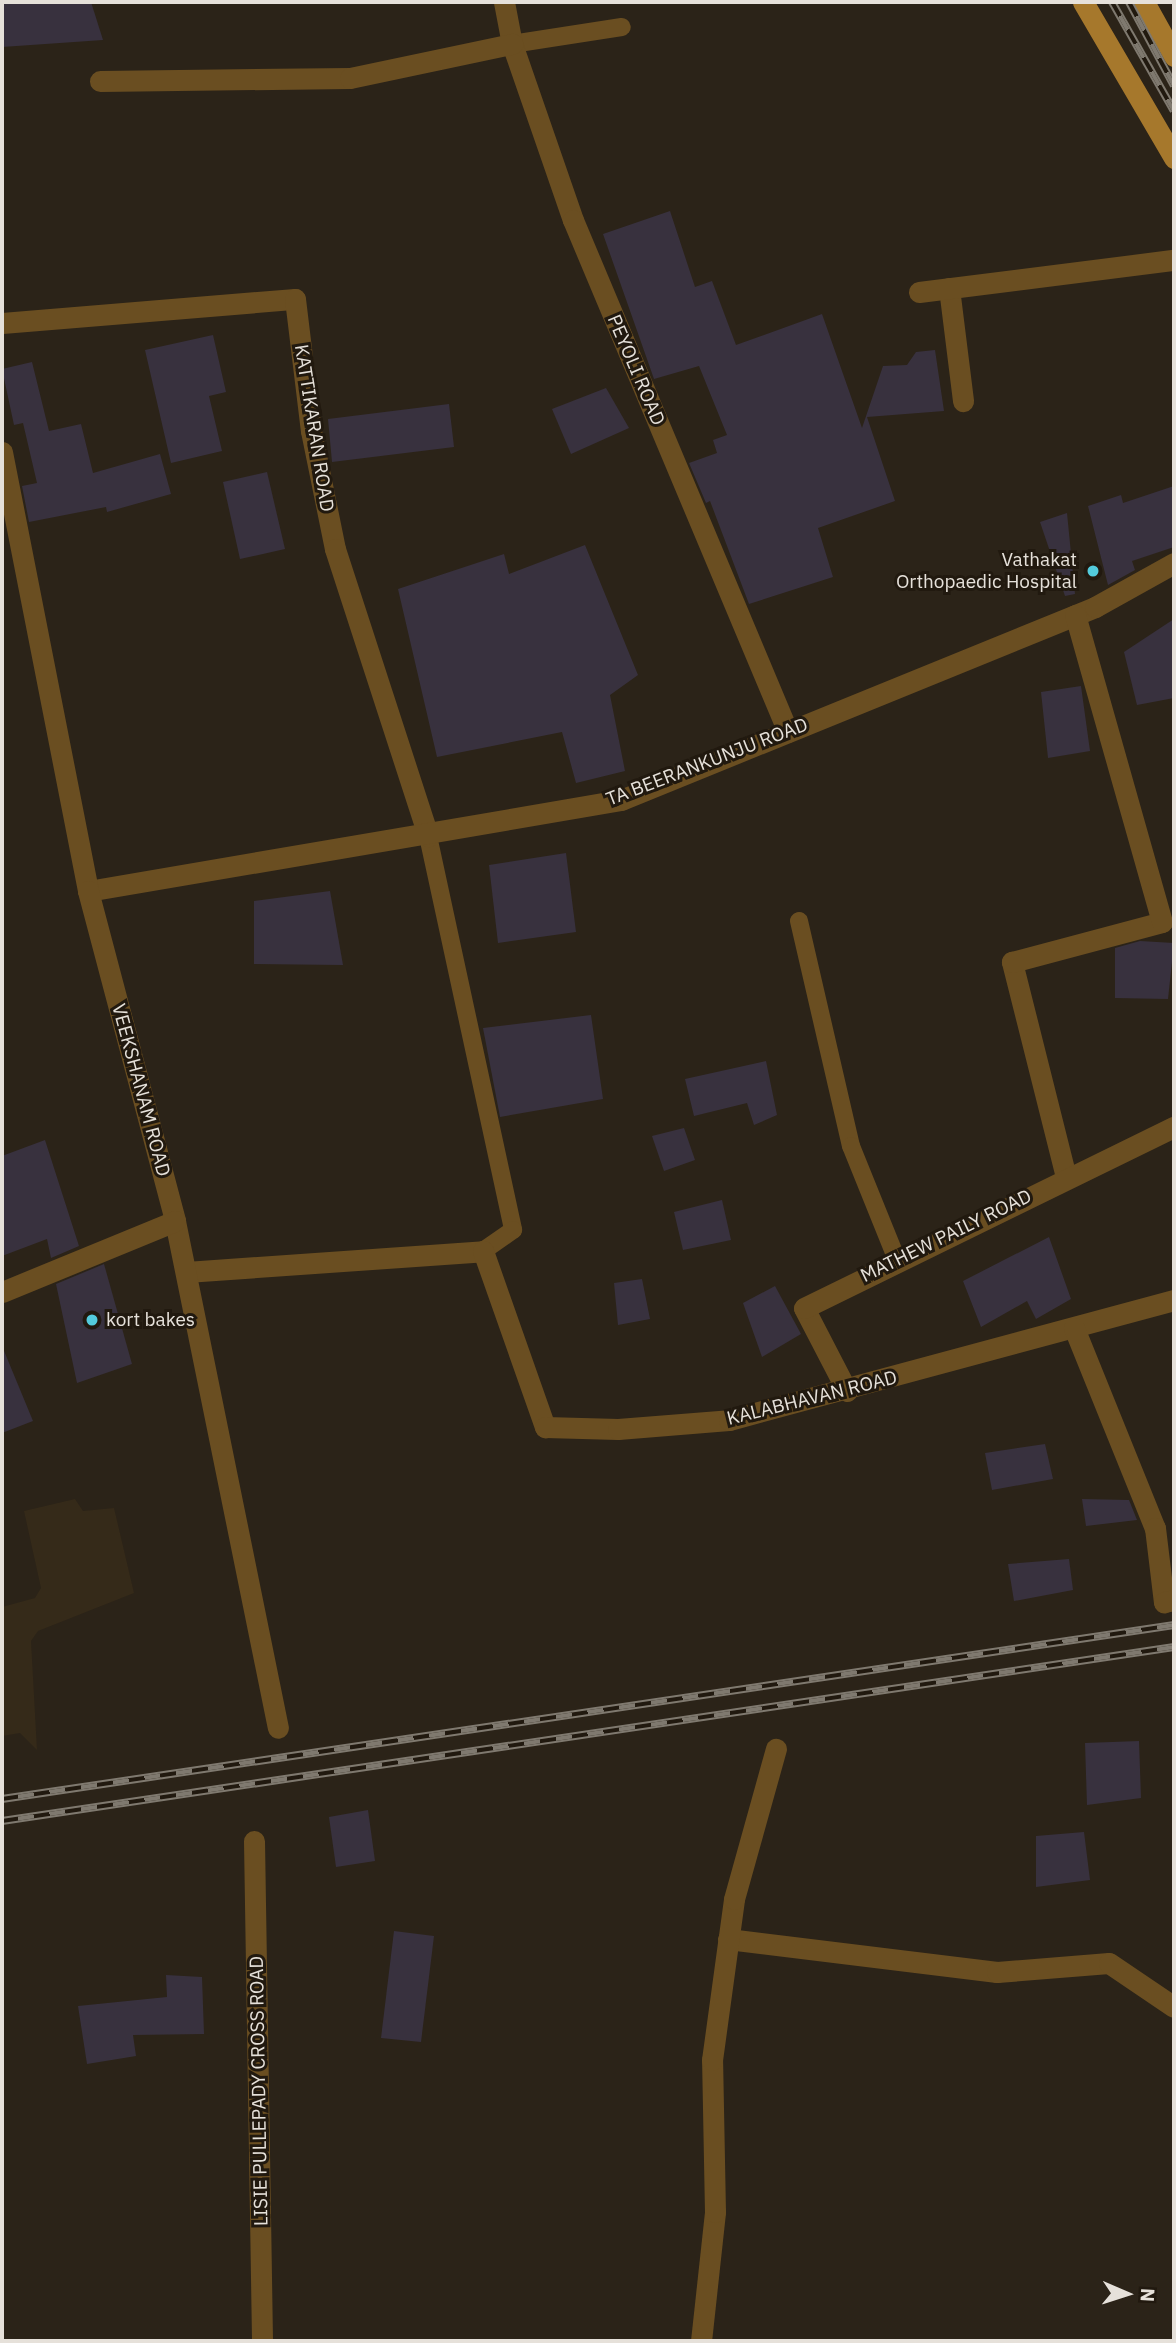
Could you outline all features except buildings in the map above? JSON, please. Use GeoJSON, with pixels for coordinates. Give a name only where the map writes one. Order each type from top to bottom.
{"type":"FeatureCollection","features":[{"type":"Feature","properties":{"kind":"main road"},"geometry":{"type":"LineString","coordinates":[[1083,2],[1174,158]]}},
{"type":"Feature","properties":{"kind":"main road"},"geometry":{"type":"LineString","coordinates":[[1144,2],[1174,56]]}},
{"type":"Feature","properties":{"kind":"street","name":"PEYOLI ROAD"},"geometry":{"type":"LineString","coordinates":[[504,2],[512,44],[573,220],[788,732]]}},
{"type":"Feature","properties":{"kind":"street"},"geometry":{"type":"LineString","coordinates":[[100,81],[351,78],[512,44]]}},
{"type":"Feature","properties":{"kind":"street"},"geometry":{"type":"LineString","coordinates":[[919,292],[1174,260]]}},
{"type":"Feature","properties":{"kind":"street"},"geometry":{"type":"LineString","coordinates":[[949,288],[963,401]]}},
{"type":"Feature","properties":{"kind":"street","name":"KATTIKARAN ROAD"},"geometry":{"type":"LineString","coordinates":[[2,323],[295,299],[311,431],[335,549],[428,836]]}},
{"type":"Feature","properties":{"kind":"street","name":"VEEKSHANAM ROAD"},"geometry":{"type":"LineString","coordinates":[[2,452],[88,891],[176,1220],[278,1728]]}},
{"type":"Feature","properties":{"kind":"street","name":"TA BEERANKUNJU ROAD"},"geometry":{"type":"LineString","coordinates":[[88,891],[428,836],[621,800],[1075,615],[1174,563]]}},
{"type":"Feature","properties":{"kind":"street"},"geometry":{"type":"LineString","coordinates":[[1066,1177],[1012,962],[1161,922],[1075,615]]}},
{"type":"Feature","properties":{"kind":"street","name":"MATHEW PAILY ROAD"},"geometry":{"type":"LineString","coordinates":[[847,1391],[804,1308],[1066,1177],[1174,1127]]}},
{"type":"Feature","properties":{"kind":"street"},"geometry":{"type":"LineString","coordinates":[[2,1292],[176,1220]]}},
{"type":"Feature","properties":{"kind":"street"},"geometry":{"type":"LineString","coordinates":[[186,1272],[483,1251]]}},
{"type":"Feature","properties":{"kind":"street","name":"KALABHAVAN ROAD"},"geometry":{"type":"LineString","coordinates":[[483,1251],[545,1427],[618,1429],[729,1420],[847,1391],[1174,1300]]}},
{"type":"Feature","properties":{"kind":"street"},"geometry":{"type":"LineString","coordinates":[[1074,1328],[1155,1528],[1164,1602],[1174,1600]]}},
{"type":"Feature","properties":{"kind":"street"},"geometry":{"type":"LineString","coordinates":[[701,2341],[715,2212],[712,2060],[734,1899],[776,1749]]}},
{"type":"Feature","properties":{"kind":"street","name":"LISIE PULLEPADY CROSS ROAD"},"geometry":{"type":"LineString","coordinates":[[254,1841],[262,2341]]}},
{"type":"Feature","properties":{"kind":"street"},"geometry":{"type":"LineString","coordinates":[[728,1939],[998,1972],[1110,1963],[1174,2007]]}},
{"type":"Feature","properties":{"kind":"lane"},"geometry":{"type":"LineString","coordinates":[[512,44],[622,27]]}},
{"type":"Feature","properties":{"kind":"lane"},"geometry":{"type":"LineString","coordinates":[[428,836],[513,1230],[483,1251]]}},
{"type":"Feature","properties":{"kind":"lane"},"geometry":{"type":"LineString","coordinates":[[799,922],[851,1146],[897,1260]]}},
{"type":"Feature","properties":{"kind":"shaded area"},"geometry":{"type":"Polygon","coordinates":[[[75,1499],[83,1511],[114,1508],[134,1593],[38,1631],[31,1641],[37,1750],[20,1733],[2,1736],[2,1607],[35,1598],[41,1588],[24,1511],[75,1499]]]}},
{"type":"Feature","properties":{"kind":"railway"},"geometry":{"type":"LineString","coordinates":[[1112,2],[1174,111]]}},
{"type":"Feature","properties":{"kind":"railway"},"geometry":{"type":"LineString","coordinates":[[1129,2],[1174,86]]}},
{"type":"Feature","properties":{"kind":"railway"},"geometry":{"type":"LineString","coordinates":[[2,1799],[1174,1625]]}},
{"type":"Feature","properties":{"kind":"railway"},"geometry":{"type":"LineString","coordinates":[[2,1821],[1174,1647]]}},
{"type":"Feature","properties":{"kind":"place","name":"Vathakat Orthopaedic Hospital"},"geometry":{"type":"Point","coordinates":[1093,571]}},
{"type":"Feature","properties":{"kind":"place","name":"kort bakes"},"geometry":{"type":"Point","coordinates":[92,1320]}}]}
